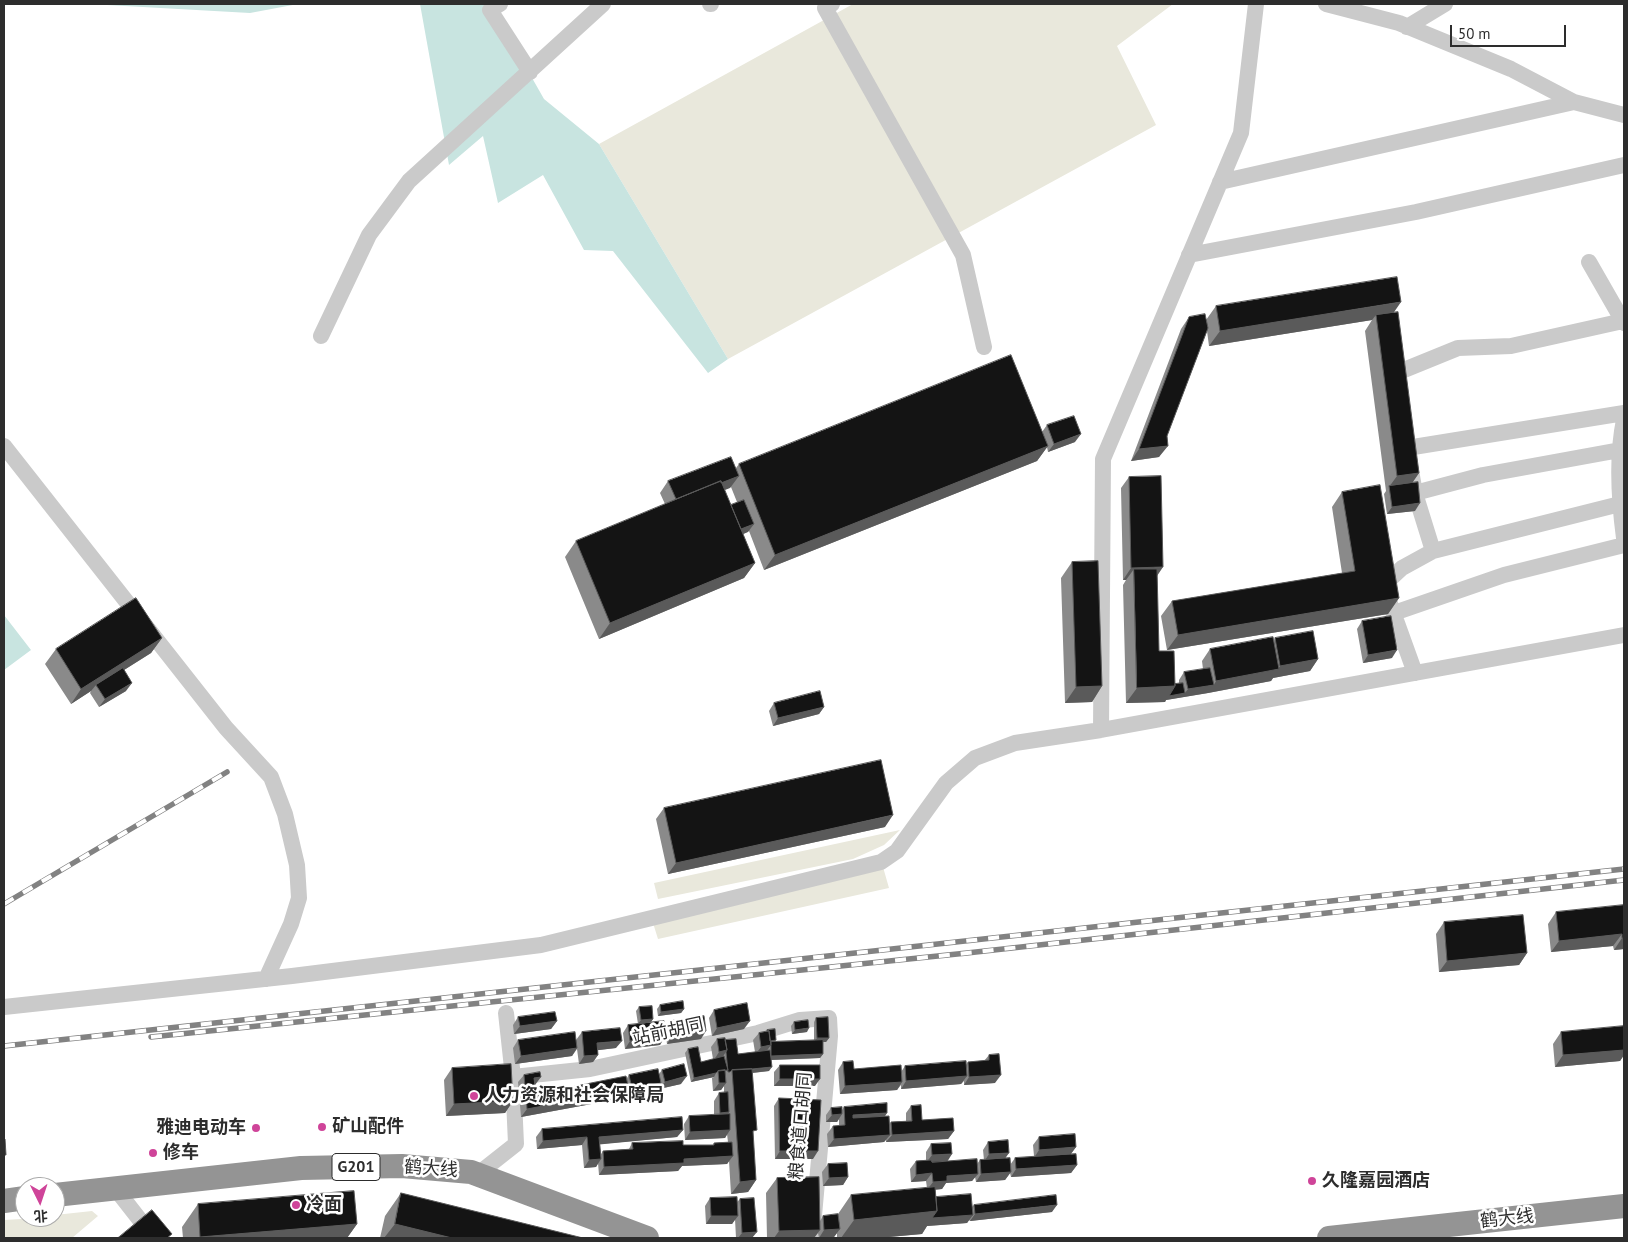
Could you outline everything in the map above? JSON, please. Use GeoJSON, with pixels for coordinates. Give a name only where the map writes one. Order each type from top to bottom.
{"type":"FeatureCollection","features":[{"type":"Feature","properties":{"kind":"highway","name":"鹤大线"},"geometry":{"type":"LineString","coordinates":[[65,1194],[301,1168],[402,1166],[478,1174],[604,1231],[647,1238]]}},
{"type":"Feature","properties":{"kind":"highway","name":"鹤大线"},"geometry":{"type":"LineString","coordinates":[[1329,1238],[1624,1206]]}},
{"type":"Feature","properties":{"kind":"street"},"geometry":{"type":"LineString","coordinates":[[500,4],[490,10],[530,72]]}},
{"type":"Feature","properties":{"kind":"street"},"geometry":{"type":"LineString","coordinates":[[321,336],[369,235],[409,181],[603,4]]}},
{"type":"Feature","properties":{"kind":"street"},"geometry":{"type":"LineString","coordinates":[[832,4],[825,8],[963,255],[984,347]]}},
{"type":"Feature","properties":{"kind":"street"},"geometry":{"type":"LineString","coordinates":[[1101,730],[1103,459],[1240,133],[1256,4]]}},
{"type":"Feature","properties":{"kind":"street"},"geometry":{"type":"LineString","coordinates":[[1326,4],[1407,27],[1511,69],[1574,102],[1624,115]]}},
{"type":"Feature","properties":{"kind":"street"},"geometry":{"type":"LineString","coordinates":[[1407,27],[1445,4]]}},
{"type":"Feature","properties":{"kind":"street"},"geometry":{"type":"LineString","coordinates":[[1220,182],[1574,102]]}},
{"type":"Feature","properties":{"kind":"street"},"geometry":{"type":"LineString","coordinates":[[1189,255],[1416,212],[1624,165]]}},
{"type":"Feature","properties":{"kind":"street"},"geometry":{"type":"LineString","coordinates":[[1399,372],[1458,348],[1511,346],[1624,322],[1589,262]]}},
{"type":"Feature","properties":{"kind":"street"},"geometry":{"type":"LineString","coordinates":[[1433,551],[1415,493],[1407,448],[1624,413]]}},
{"type":"Feature","properties":{"kind":"street"},"geometry":{"type":"LineString","coordinates":[[1624,420],[1620,450],[1620,504],[1624,538]]}},
{"type":"Feature","properties":{"kind":"street"},"geometry":{"type":"LineString","coordinates":[[4,446],[226,728],[271,777],[285,814],[296,865],[299,898],[291,924],[266,979]]}},
{"type":"Feature","properties":{"kind":"street"},"geometry":{"type":"LineString","coordinates":[[1415,493],[1483,475],[1620,450]]}},
{"type":"Feature","properties":{"kind":"street"},"geometry":{"type":"LineString","coordinates":[[1415,673],[1388,598],[1387,582],[1402,568],[1433,551],[1620,504]]}},
{"type":"Feature","properties":{"kind":"street"},"geometry":{"type":"LineString","coordinates":[[1394,613],[1504,575],[1624,545]]}},
{"type":"Feature","properties":{"kind":"street"},"geometry":{"type":"LineString","coordinates":[[4,1007],[266,979],[541,945],[881,862],[897,851],[946,783],[975,758],[1015,743],[1101,730],[1624,635]]}},
{"type":"Feature","properties":{"kind":"street"},"geometry":{"type":"LineString","coordinates":[[478,1174],[516,1144],[513,1077],[506,1013]]}},
{"type":"Feature","properties":{"kind":"street","name":"站前胡同"},"geometry":{"type":"LineString","coordinates":[[513,1077],[590,1069],[758,1033],[800,1020],[829,1018]]}},
{"type":"Feature","properties":{"kind":"street","name":"粮食道口胡同"},"geometry":{"type":"LineString","coordinates":[[812,1238],[830,1036],[829,1018]]}},
{"type":"Feature","properties":{"kind":"street"},"geometry":{"type":"LineString","coordinates":[[116,1188],[154,1238]]}},
{"type":"Feature","properties":{"kind":"shaded area"},"geometry":{"type":"Polygon","coordinates":[[[853,4],[1173,4],[1117,46],[1156,125],[728,359],[599,144],[853,4]]]}},
{"type":"Feature","properties":{"kind":"shaded area"},"geometry":{"type":"Polygon","coordinates":[[[900,830],[884,845],[853,859],[658,899],[654,883],[900,830]]]}},
{"type":"Feature","properties":{"kind":"shaded area"},"geometry":{"type":"Polygon","coordinates":[[[883,867],[889,888],[658,939],[653,923],[883,867]]]}},
{"type":"Feature","properties":{"kind":"shaded area"},"geometry":{"type":"Polygon","coordinates":[[[92,1211],[98,1216],[72,1238],[4,1238],[4,1220],[15,1219],[15,1227],[65,1227],[65,1214],[92,1211]]]}},
{"type":"Feature","properties":{"kind":"water"},"geometry":{"type":"Polygon","coordinates":[[[89,4],[298,4],[250,13],[89,4]]]}},
{"type":"Feature","properties":{"kind":"water"},"geometry":{"type":"Polygon","coordinates":[[[420,4],[490,4],[544,99],[599,144],[728,359],[708,373],[613,251],[584,250],[543,175],[498,203],[483,136],[449,165],[420,4]]]}},
{"type":"Feature","properties":{"kind":"water"},"geometry":{"type":"Polygon","coordinates":[[[4,615],[31,650],[4,670],[4,615]]]}},
{"type":"Feature","properties":{"kind":"building"},"geometry":{"type":"Polygon","coordinates":[[[1397,277],[1401,302],[1220,331],[1216,306],[1397,277]]]}},
{"type":"Feature","properties":{"kind":"building"},"geometry":{"type":"Polygon","coordinates":[[[1398,312],[1419,473],[1397,476],[1376,315],[1398,312]]]}},
{"type":"Feature","properties":{"kind":"building"},"geometry":{"type":"Polygon","coordinates":[[[1205,314],[1208,328],[1167,436],[1168,446],[1139,449],[1189,317],[1205,314]]]}},
{"type":"Feature","properties":{"kind":"building"},"geometry":{"type":"Polygon","coordinates":[[[1011,355],[1048,446],[775,555],[739,464],[1011,355]]]}},
{"type":"Feature","properties":{"kind":"building"},"geometry":{"type":"Polygon","coordinates":[[[1074,416],[1081,434],[1054,444],[1047,425],[1074,416]]]}},
{"type":"Feature","properties":{"kind":"building"},"geometry":{"type":"Polygon","coordinates":[[[731,457],[739,476],[676,499],[668,481],[731,457]]]}},
{"type":"Feature","properties":{"kind":"building"},"geometry":{"type":"Polygon","coordinates":[[[1161,476],[1163,567],[1131,568],[1129,477],[1161,476]]]}},
{"type":"Feature","properties":{"kind":"building"},"geometry":{"type":"Polygon","coordinates":[[[721,481],[755,563],[610,623],[576,541],[721,481]]]}},
{"type":"Feature","properties":{"kind":"building"},"geometry":{"type":"Polygon","coordinates":[[[1418,482],[1420,503],[1392,507],[1389,486],[1418,482]]]}},
{"type":"Feature","properties":{"kind":"building"},"geometry":{"type":"Polygon","coordinates":[[[1380,485],[1399,598],[1178,635],[1172,601],[1355,571],[1342,492],[1380,485]]]}},
{"type":"Feature","properties":{"kind":"building"},"geometry":{"type":"Polygon","coordinates":[[[744,500],[754,524],[741,529],[731,505],[744,500]]]}},
{"type":"Feature","properties":{"kind":"building"},"geometry":{"type":"Polygon","coordinates":[[[1098,561],[1102,686],[1076,687],[1072,562],[1098,561]]]}},
{"type":"Feature","properties":{"kind":"building"},"geometry":{"type":"Polygon","coordinates":[[[1134,569],[1157,569],[1159,651],[1174,651],[1175,686],[1137,688],[1134,569]]]}},
{"type":"Feature","properties":{"kind":"building"},"geometry":{"type":"Polygon","coordinates":[[[136,598],[162,638],[81,689],[56,649],[136,598]]]}},
{"type":"Feature","properties":{"kind":"building"},"geometry":{"type":"Polygon","coordinates":[[[1391,616],[1397,650],[1368,655],[1362,621],[1391,616]]]}},
{"type":"Feature","properties":{"kind":"building"},"geometry":{"type":"Polygon","coordinates":[[[1313,631],[1318,659],[1280,666],[1275,638],[1313,631]]]}},
{"type":"Feature","properties":{"kind":"building"},"geometry":{"type":"Polygon","coordinates":[[[1273,637],[1279,669],[1216,681],[1210,649],[1273,637]]]}},
{"type":"Feature","properties":{"kind":"building"},"geometry":{"type":"Polygon","coordinates":[[[123,668],[132,683],[105,699],[96,685],[123,668]]]}},
{"type":"Feature","properties":{"kind":"building"},"geometry":{"type":"Polygon","coordinates":[[[1210,668],[1214,685],[1188,689],[1184,672],[1210,668]]]}},
{"type":"Feature","properties":{"kind":"building"},"geometry":{"type":"Polygon","coordinates":[[[1183,683],[1185,693],[1169,696],[1175,684],[1183,683]]]}},
{"type":"Feature","properties":{"kind":"building"},"geometry":{"type":"Polygon","coordinates":[[[820,691],[824,707],[778,718],[774,703],[820,691]]]}},
{"type":"Feature","properties":{"kind":"building"},"geometry":{"type":"Polygon","coordinates":[[[881,760],[893,815],[676,863],[664,808],[881,760]]]}},
{"type":"Feature","properties":{"kind":"building"},"geometry":{"type":"Polygon","coordinates":[[[1624,905],[1624,938],[1622,938],[1622,934],[1559,941],[1556,912],[1624,905]]]}},
{"type":"Feature","properties":{"kind":"building"},"geometry":{"type":"Polygon","coordinates":[[[1523,915],[1527,953],[1447,961],[1444,922],[1523,915]]]}},
{"type":"Feature","properties":{"kind":"building"},"geometry":{"type":"Polygon","coordinates":[[[683,1001],[684,1009],[661,1012],[660,1005],[683,1001]]]}},
{"type":"Feature","properties":{"kind":"building"},"geometry":{"type":"Polygon","coordinates":[[[747,1003],[750,1021],[717,1028],[714,1010],[747,1003]]]}},
{"type":"Feature","properties":{"kind":"building"},"geometry":{"type":"Polygon","coordinates":[[[652,1006],[653,1019],[641,1020],[639,1007],[652,1006]]]}},
{"type":"Feature","properties":{"kind":"building"},"geometry":{"type":"Polygon","coordinates":[[[555,1012],[557,1021],[520,1026],[518,1017],[555,1012]]]}},
{"type":"Feature","properties":{"kind":"building"},"geometry":{"type":"Polygon","coordinates":[[[704,1016],[706,1031],[672,1036],[670,1021],[704,1016]]]}},
{"type":"Feature","properties":{"kind":"building"},"geometry":{"type":"Polygon","coordinates":[[[828,1017],[829,1038],[817,1038],[816,1018],[828,1017]]]}},
{"type":"Feature","properties":{"kind":"building"},"geometry":{"type":"Polygon","coordinates":[[[808,1020],[809,1028],[795,1030],[794,1022],[808,1020]]]}},
{"type":"Feature","properties":{"kind":"building"},"geometry":{"type":"Polygon","coordinates":[[[664,1021],[665,1037],[630,1041],[628,1025],[664,1021]]]}},
{"type":"Feature","properties":{"kind":"building"},"geometry":{"type":"Polygon","coordinates":[[[1624,1026],[1624,1050],[1563,1055],[1561,1032],[1624,1026]]]}},
{"type":"Feature","properties":{"kind":"building"},"geometry":{"type":"Polygon","coordinates":[[[620,1028],[622,1041],[597,1043],[598,1055],[584,1056],[582,1032],[620,1028]]]}},
{"type":"Feature","properties":{"kind":"building"},"geometry":{"type":"Polygon","coordinates":[[[775,1029],[776,1040],[770,1041],[769,1031],[767,1030],[775,1029]]]}},
{"type":"Feature","properties":{"kind":"building"},"geometry":{"type":"Polygon","coordinates":[[[769,1031],[771,1045],[761,1047],[759,1033],[769,1031]]]}},
{"type":"Feature","properties":{"kind":"building"},"geometry":{"type":"Polygon","coordinates":[[[575,1032],[577,1048],[521,1056],[518,1040],[575,1032]]]}},
{"type":"Feature","properties":{"kind":"building"},"geometry":{"type":"Polygon","coordinates":[[[725,1038],[727,1050],[719,1052],[717,1039],[725,1038]]]}},
{"type":"Feature","properties":{"kind":"building"},"geometry":{"type":"Polygon","coordinates":[[[736,1039],[738,1054],[770,1050],[772,1067],[732,1070],[728,1072],[725,1040],[736,1039]]]}},
{"type":"Feature","properties":{"kind":"building"},"geometry":{"type":"Polygon","coordinates":[[[823,1040],[823,1054],[771,1056],[771,1042],[823,1040]]]}},
{"type":"Feature","properties":{"kind":"building"},"geometry":{"type":"Polygon","coordinates":[[[698,1047],[701,1062],[724,1056],[728,1070],[694,1078],[688,1049],[698,1047]]]}},
{"type":"Feature","properties":{"kind":"building"},"geometry":{"type":"Polygon","coordinates":[[[999,1054],[1001,1075],[969,1077],[968,1062],[989,1060],[989,1055],[999,1054]]]}},
{"type":"Feature","properties":{"kind":"building"},"geometry":{"type":"Polygon","coordinates":[[[853,1061],[854,1069],[901,1065],[902,1082],[845,1086],[843,1062],[853,1061]]]}},
{"type":"Feature","properties":{"kind":"building"},"geometry":{"type":"Polygon","coordinates":[[[966,1061],[967,1076],[906,1081],[905,1066],[966,1061]]]}},
{"type":"Feature","properties":{"kind":"building"},"geometry":{"type":"Polygon","coordinates":[[[511,1064],[513,1101],[454,1104],[452,1068],[511,1064]]]}},
{"type":"Feature","properties":{"kind":"building"},"geometry":{"type":"Polygon","coordinates":[[[684,1064],[687,1076],[665,1082],[662,1070],[684,1064]]]}},
{"type":"Feature","properties":{"kind":"building"},"geometry":{"type":"Polygon","coordinates":[[[780,1065],[820,1065],[820,1079],[780,1079],[780,1065]]]}},
{"type":"Feature","properties":{"kind":"building"},"geometry":{"type":"Polygon","coordinates":[[[658,1069],[661,1083],[632,1089],[629,1075],[658,1069]]]}},
{"type":"Feature","properties":{"kind":"building"},"geometry":{"type":"Polygon","coordinates":[[[752,1069],[757,1130],[753,1131],[756,1180],[740,1182],[732,1070],[752,1069]]]}},
{"type":"Feature","properties":{"kind":"building"},"geometry":{"type":"Polygon","coordinates":[[[725,1070],[726,1083],[719,1083],[718,1071],[725,1070]]]}},
{"type":"Feature","properties":{"kind":"building"},"geometry":{"type":"Polygon","coordinates":[[[540,1072],[541,1077],[534,1078],[536,1094],[626,1076],[629,1090],[527,1109],[524,1075],[540,1072]]]}},
{"type":"Feature","properties":{"kind":"building"},"geometry":{"type":"Polygon","coordinates":[[[728,1092],[729,1112],[720,1113],[719,1093],[728,1092]]]}},
{"type":"Feature","properties":{"kind":"building"},"geometry":{"type":"Polygon","coordinates":[[[779,1098],[821,1100],[818,1151],[780,1151],[779,1098]]]}},
{"type":"Feature","properties":{"kind":"building"},"geometry":{"type":"Polygon","coordinates":[[[887,1103],[887,1113],[853,1115],[853,1118],[889,1116],[890,1135],[834,1139],[833,1126],[845,1125],[844,1107],[887,1103]]]}},
{"type":"Feature","properties":{"kind":"building"},"geometry":{"type":"Polygon","coordinates":[[[921,1105],[922,1120],[953,1118],[954,1131],[892,1135],[891,1122],[912,1121],[911,1106],[921,1105]]]}},
{"type":"Feature","properties":{"kind":"building"},"geometry":{"type":"Polygon","coordinates":[[[842,1107],[842,1114],[832,1115],[831,1108],[842,1107]]]}},
{"type":"Feature","properties":{"kind":"building"},"geometry":{"type":"Polygon","coordinates":[[[730,1114],[730,1130],[690,1132],[689,1116],[730,1114]]]}},
{"type":"Feature","properties":{"kind":"building"},"geometry":{"type":"Polygon","coordinates":[[[682,1117],[683,1130],[599,1137],[601,1159],[589,1160],[587,1137],[543,1141],[542,1129],[682,1117]]]}},
{"type":"Feature","properties":{"kind":"building"},"geometry":{"type":"Polygon","coordinates":[[[1075,1134],[1076,1147],[1039,1150],[1039,1137],[1075,1134]]]}},
{"type":"Feature","properties":{"kind":"building"},"geometry":{"type":"Polygon","coordinates":[[[5,1139],[6,1155],[4,1155],[5,1139]]]}},
{"type":"Feature","properties":{"kind":"building"},"geometry":{"type":"Polygon","coordinates":[[[1008,1140],[1009,1153],[989,1154],[988,1142],[1008,1140]]]}},
{"type":"Feature","properties":{"kind":"building"},"geometry":{"type":"Polygon","coordinates":[[[683,1141],[683,1145],[714,1145],[714,1143],[732,1142],[733,1156],[684,1159],[684,1163],[604,1167],[603,1151],[633,1149],[632,1143],[683,1141]]]}},
{"type":"Feature","properties":{"kind":"building"},"geometry":{"type":"Polygon","coordinates":[[[951,1143],[952,1154],[932,1155],[931,1144],[951,1143]]]}},
{"type":"Feature","properties":{"kind":"building"},"geometry":{"type":"Polygon","coordinates":[[[1076,1154],[1077,1165],[1016,1169],[1015,1158],[1076,1154]]]}},
{"type":"Feature","properties":{"kind":"building"},"geometry":{"type":"Polygon","coordinates":[[[1010,1158],[1011,1172],[981,1174],[980,1160],[1010,1158]]]}},
{"type":"Feature","properties":{"kind":"building"},"geometry":{"type":"Polygon","coordinates":[[[977,1159],[978,1174],[947,1176],[947,1181],[933,1182],[932,1173],[916,1175],[916,1161],[931,1160],[932,1162],[977,1159]]]}},
{"type":"Feature","properties":{"kind":"building"},"geometry":{"type":"Polygon","coordinates":[[[847,1163],[848,1177],[829,1178],[828,1164],[847,1163]]]}},
{"type":"Feature","properties":{"kind":"building"},"geometry":{"type":"Polygon","coordinates":[[[819,1177],[820,1230],[779,1231],[777,1178],[819,1177]]]}},
{"type":"Feature","properties":{"kind":"building"},"geometry":{"type":"Polygon","coordinates":[[[935,1187],[937,1211],[854,1220],[851,1195],[935,1187]]]}},
{"type":"Feature","properties":{"kind":"building"},"geometry":{"type":"Polygon","coordinates":[[[354,1191],[357,1224],[200,1237],[198,1204],[354,1191]]]}},
{"type":"Feature","properties":{"kind":"building"},"geometry":{"type":"Polygon","coordinates":[[[401,1193],[583,1238],[452,1238],[395,1224],[401,1193]]]}},
{"type":"Feature","properties":{"kind":"building"},"geometry":{"type":"Polygon","coordinates":[[[971,1194],[973,1215],[932,1218],[937,1211],[936,1197],[971,1194]]]}},
{"type":"Feature","properties":{"kind":"building"},"geometry":{"type":"Polygon","coordinates":[[[1056,1195],[1057,1205],[975,1214],[974,1205],[1056,1195]]]}},
{"type":"Feature","properties":{"kind":"building"},"geometry":{"type":"Polygon","coordinates":[[[737,1197],[738,1216],[711,1216],[710,1198],[737,1197]]]}},
{"type":"Feature","properties":{"kind":"building"},"geometry":{"type":"Polygon","coordinates":[[[754,1198],[757,1232],[742,1233],[740,1199],[754,1198]]]}},
{"type":"Feature","properties":{"kind":"building"},"geometry":{"type":"Polygon","coordinates":[[[152,1210],[172,1234],[167,1238],[118,1238],[152,1210]]]}},
{"type":"Feature","properties":{"kind":"building"},"geometry":{"type":"Polygon","coordinates":[[[838,1214],[840,1229],[824,1230],[823,1216],[838,1214]]]}},
{"type":"Feature","properties":{"kind":"railway"},"geometry":{"type":"LineString","coordinates":[[4,904],[227,772]]}},
{"type":"Feature","properties":{"kind":"railway"},"geometry":{"type":"LineString","coordinates":[[4,1046],[1624,869]]}},
{"type":"Feature","properties":{"kind":"railway"},"geometry":{"type":"LineString","coordinates":[[151,1037],[967,953],[1624,880]]}},
{"type":"Feature","properties":{"kind":"place","name":"人力资源和社会保障局"},"geometry":{"type":"Point","coordinates":[474,1096]}},
{"type":"Feature","properties":{"kind":"place","name":"矿山配件"},"geometry":{"type":"Point","coordinates":[322,1127]}},
{"type":"Feature","properties":{"kind":"place","name":"雅迪电动车"},"geometry":{"type":"Point","coordinates":[256,1128]}},
{"type":"Feature","properties":{"kind":"place","name":"修车"},"geometry":{"type":"Point","coordinates":[153,1153]}},
{"type":"Feature","properties":{"kind":"place","name":"久隆嘉园酒店"},"geometry":{"type":"Point","coordinates":[1312,1181]}},
{"type":"Feature","properties":{"kind":"place","name":"冷面"},"geometry":{"type":"Point","coordinates":[296,1205]}}]}
